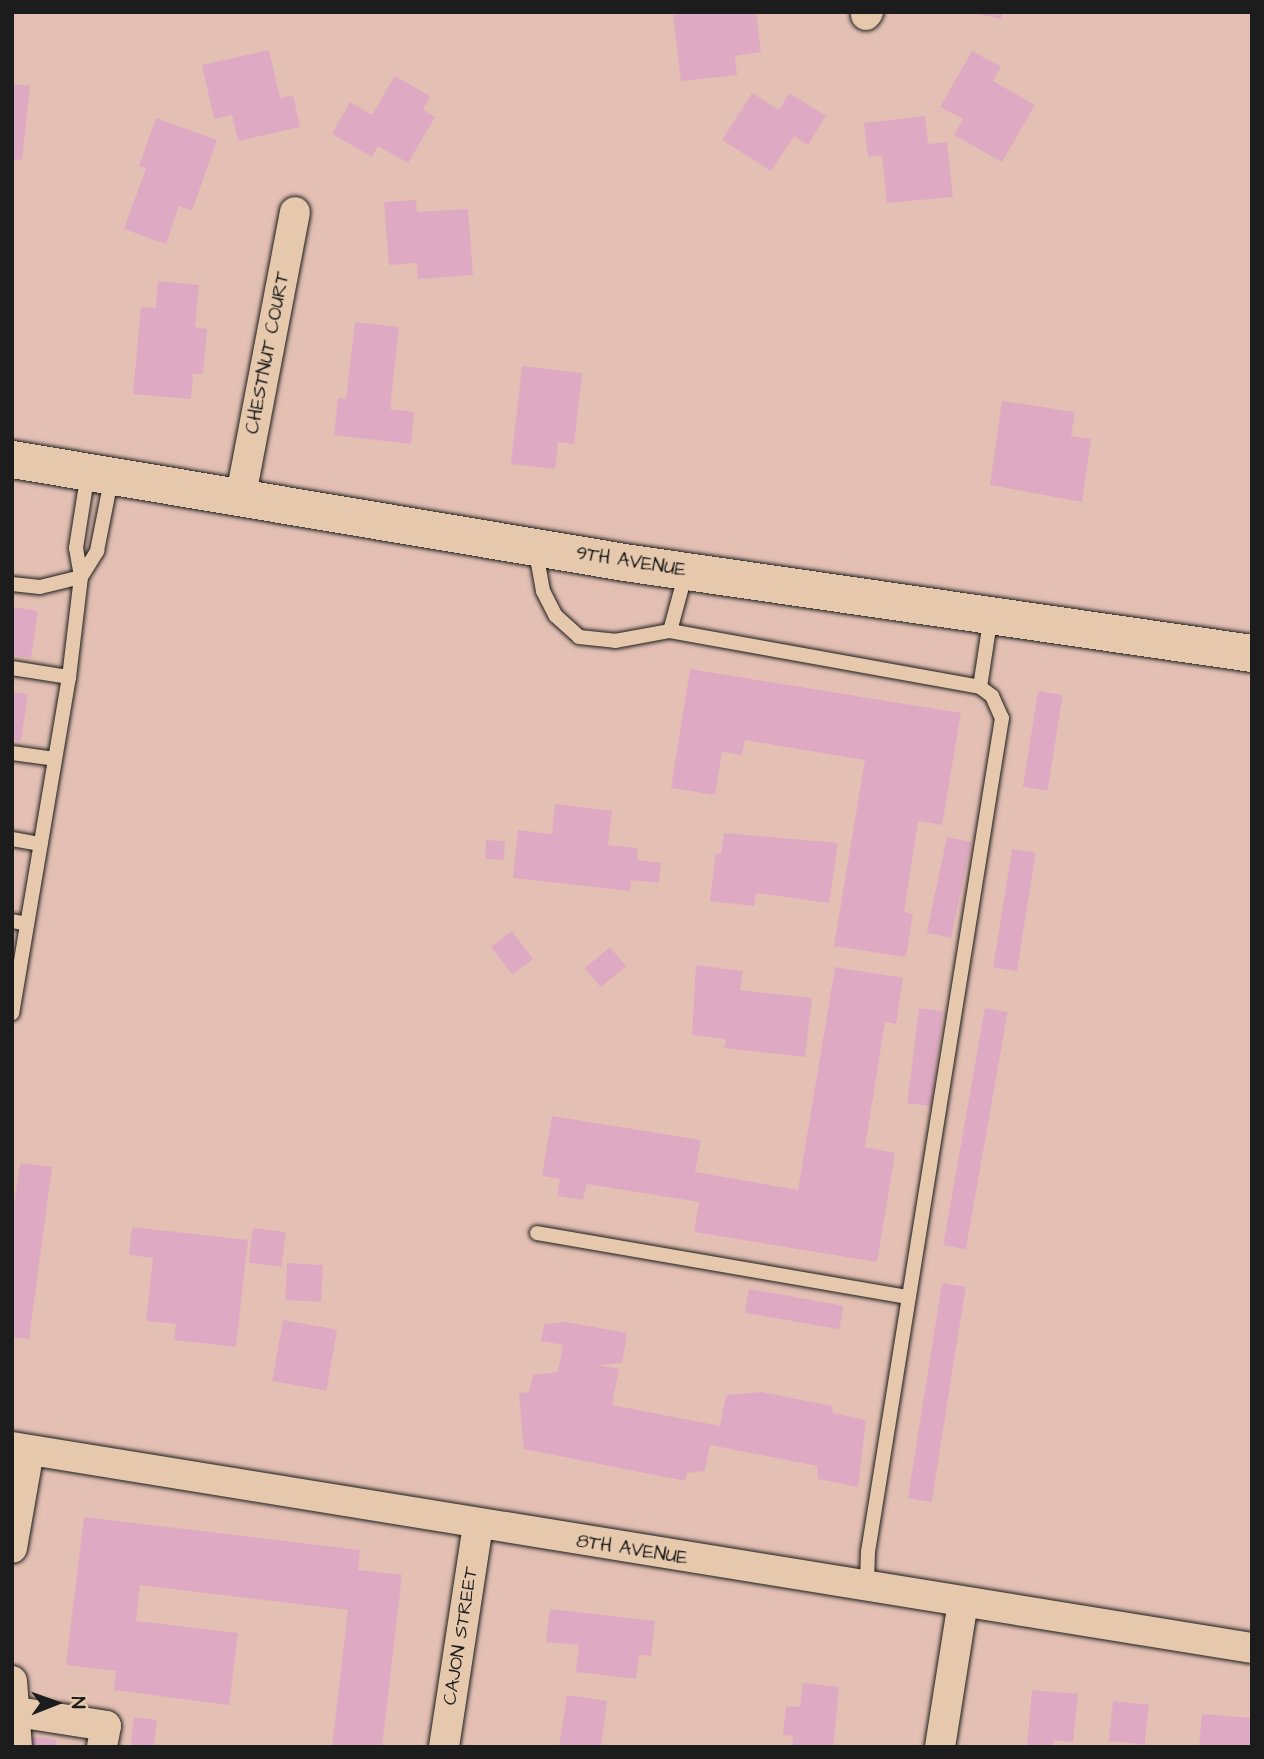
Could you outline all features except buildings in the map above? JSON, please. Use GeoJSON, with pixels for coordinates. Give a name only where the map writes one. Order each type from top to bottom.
{"type":"FeatureCollection","features":[{"type":"Feature","properties":{"kind":"street","name":"CHESTNUT COURT"},"geometry":{"type":"LineString","coordinates":[[241,495],[295,212]]}},
{"type":"Feature","properties":{"kind":"street","name":"9TH AVENUE"},"geometry":{"type":"LineString","coordinates":[[12,459],[686,570],[1252,653]]}},
{"type":"Feature","properties":{"kind":"street","name":"8TH AVENUE"},"geometry":{"type":"LineString","coordinates":[[21,1449],[230,1479],[478,1526],[1252,1648]]}},
{"type":"Feature","properties":{"kind":"street"},"geometry":{"type":"LineString","coordinates":[[12,1548],[21,1449]]}},
{"type":"Feature","properties":{"kind":"street","name":"CAJON STREET"},"geometry":{"type":"LineString","coordinates":[[444,1747],[478,1526]]}},
{"type":"Feature","properties":{"kind":"street"},"geometry":{"type":"LineString","coordinates":[[940,1747],[963,1602]]}},
{"type":"Feature","properties":{"kind":"street"},"geometry":{"type":"LineString","coordinates":[[12,1681],[17,1747]]}},
{"type":"Feature","properties":{"kind":"street"},"geometry":{"type":"LineString","coordinates":[[16,1712],[106,1726],[102,1747]]}},
{"type":"Feature","properties":{"kind":"lane"},"geometry":{"type":"LineString","coordinates":[[12,1011],[69,677],[81,577],[76,548],[100,472]]}},
{"type":"Feature","properties":{"kind":"lane"},"geometry":{"type":"LineString","coordinates":[[12,584],[40,587],[81,577],[97,551],[100,472]]}},
{"type":"Feature","properties":{"kind":"lane"},"geometry":{"type":"LineString","coordinates":[[535,546],[543,591],[555,616],[579,637],[615,641],[670,631],[979,687],[992,696],[1002,718],[868,1552],[867,1587]]}},
{"type":"Feature","properties":{"kind":"lane"},"geometry":{"type":"LineString","coordinates":[[670,631],[686,570]]}},
{"type":"Feature","properties":{"kind":"lane"},"geometry":{"type":"LineString","coordinates":[[979,687],[991,613]]}},
{"type":"Feature","properties":{"kind":"lane"},"geometry":{"type":"LineString","coordinates":[[12,668],[69,677]]}},
{"type":"Feature","properties":{"kind":"lane"},"geometry":{"type":"LineString","coordinates":[[12,752],[55,759]]}},
{"type":"Feature","properties":{"kind":"lane"},"geometry":{"type":"LineString","coordinates":[[12,839],[41,844]]}},
{"type":"Feature","properties":{"kind":"lane"},"geometry":{"type":"LineString","coordinates":[[12,922],[27,924]]}},
{"type":"Feature","properties":{"kind":"lane"},"geometry":{"type":"LineString","coordinates":[[537,1233],[909,1297]]}}]}
